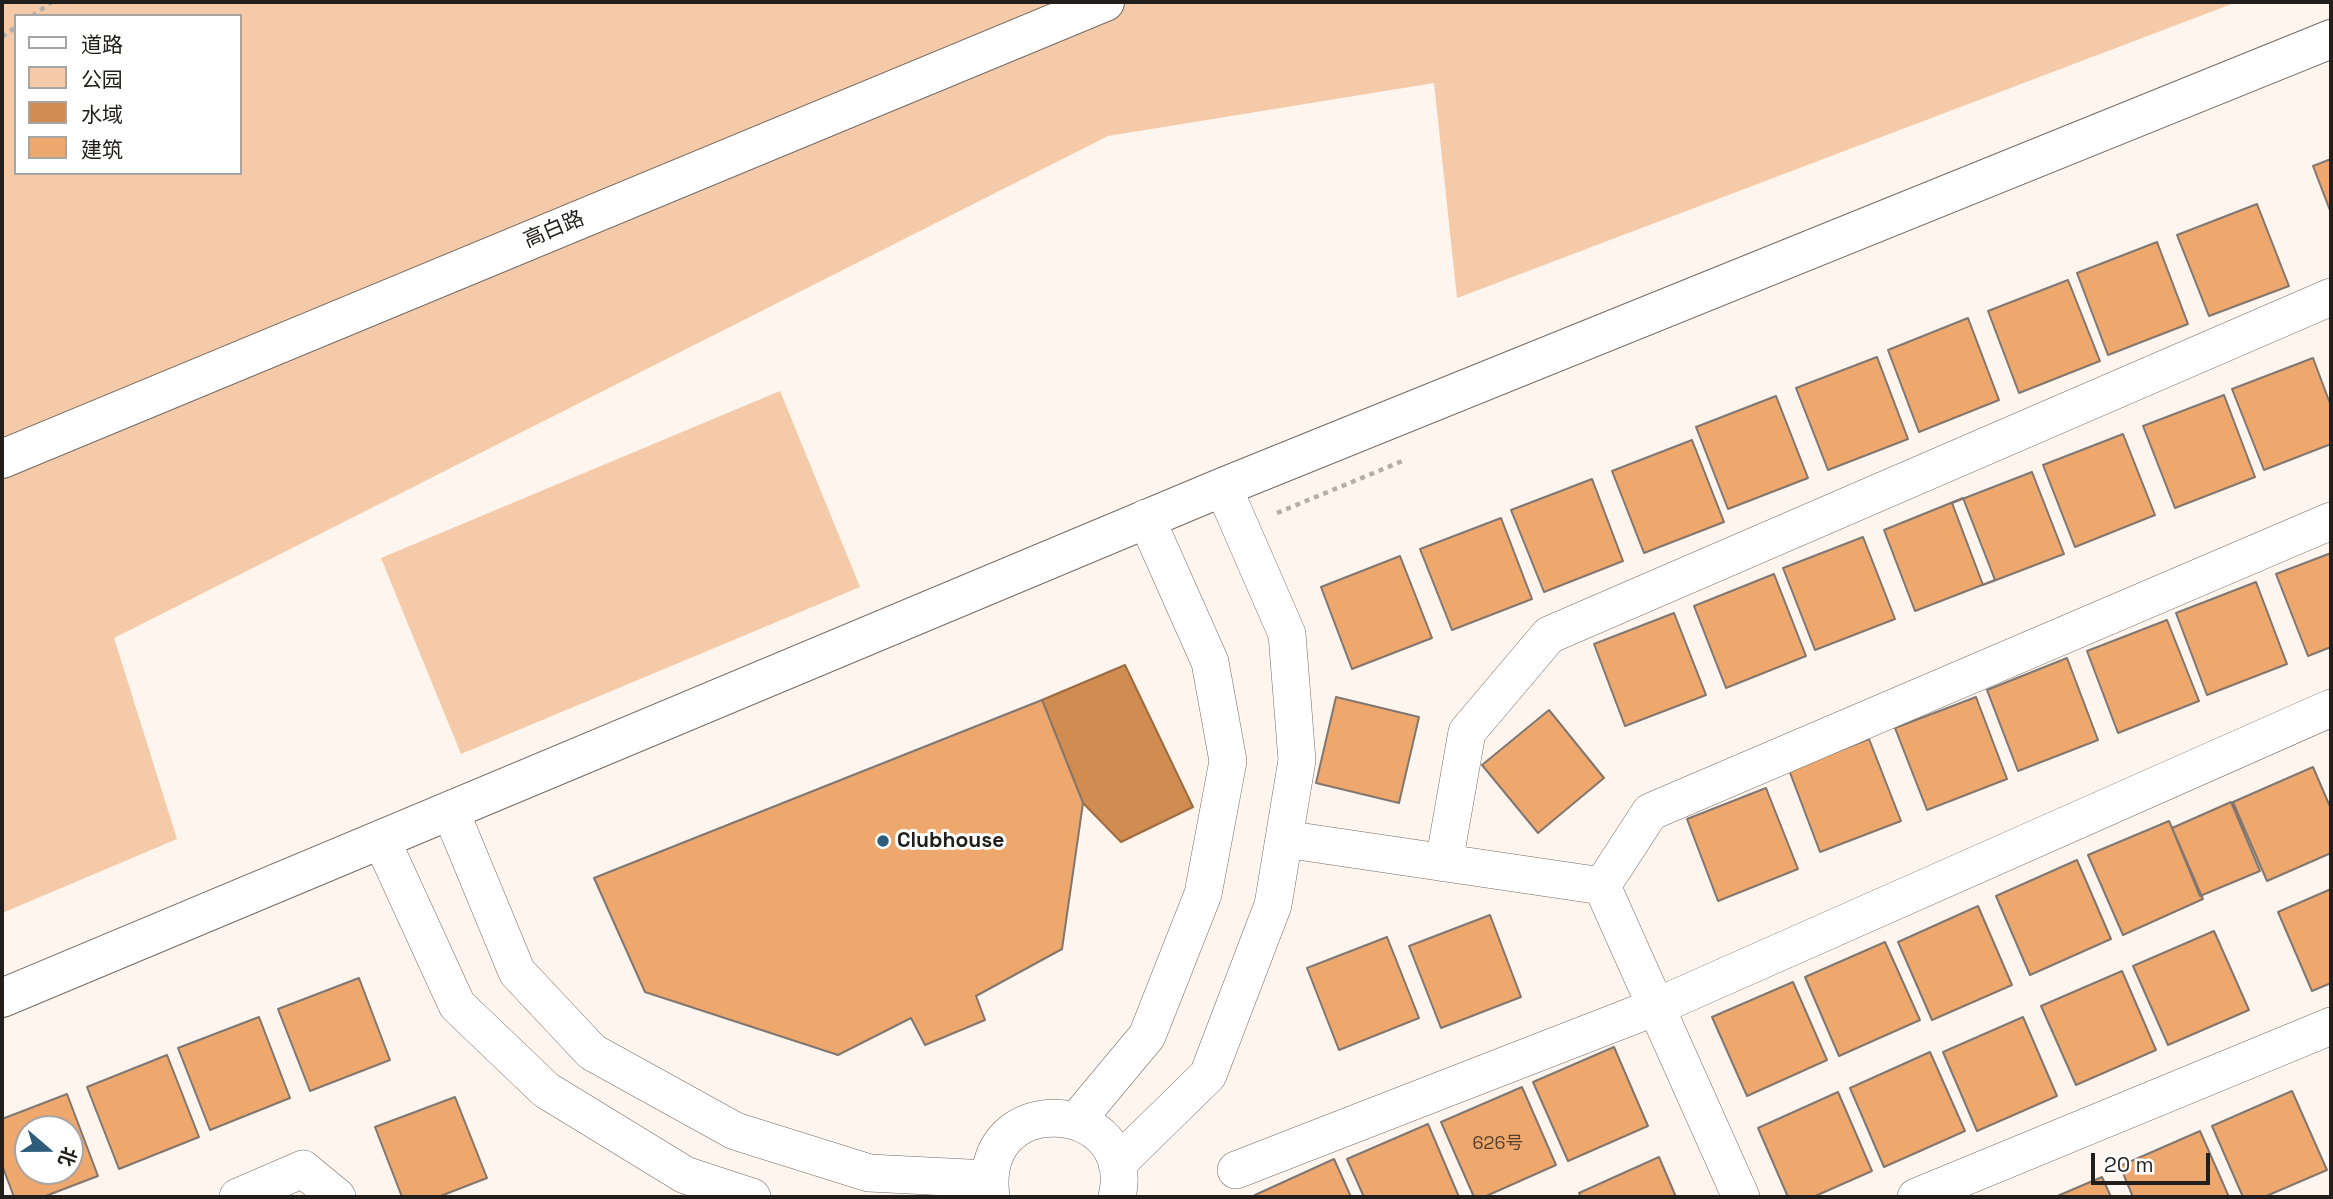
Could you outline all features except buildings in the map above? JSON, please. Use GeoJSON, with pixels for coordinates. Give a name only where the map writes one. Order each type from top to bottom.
{"type":"FeatureCollection","features":[{"type":"Feature","properties":{"kind":"street","name":"高白路"},"geometry":{"type":"LineString","coordinates":[[2,459],[1105,2]]}},
{"type":"Feature","properties":{"kind":"street"},"geometry":{"type":"LineString","coordinates":[[2,998],[1223,487],[2331,39]]}},
{"type":"Feature","properties":{"kind":"street"},"geometry":{"type":"LineString","coordinates":[[1444,863],[1467,732],[1549,635],[2331,297]]}},
{"type":"Feature","properties":{"kind":"street"},"geometry":{"type":"LineString","coordinates":[[1117,1181],[1208,1075],[1273,905],[1297,760],[1287,634],[1223,487]]}},
{"type":"Feature","properties":{"kind":"street"},"geometry":{"type":"LineString","coordinates":[[1077,1121],[1147,1036],[1203,894],[1228,761],[1210,662],[1146,519]]}},
{"type":"Feature","properties":{"kind":"street"},"geometry":{"type":"LineString","coordinates":[[1602,886],[1650,812],[2331,521]]}},
{"type":"Feature","properties":{"kind":"street"},"geometry":{"type":"LineString","coordinates":[[1236,1170],[1658,1006],[2331,708]]}},
{"type":"Feature","properties":{"kind":"street"},"geometry":{"type":"LineString","coordinates":[[450,810],[517,972],[592,1052],[735,1131],[869,1173],[990,1188],[993,1159],[1003,1141],[1018,1127],[1037,1119],[1057,1116],[1077,1121],[1095,1131],[1109,1146],[1117,1181]]}},
{"type":"Feature","properties":{"kind":"street"},"geometry":{"type":"LineString","coordinates":[[381,839],[457,1005],[546,1090],[685,1175],[752,1197]]}},
{"type":"Feature","properties":{"kind":"street"},"geometry":{"type":"LineString","coordinates":[[1284,839],[1602,886]]}},
{"type":"Feature","properties":{"kind":"street"},"geometry":{"type":"LineString","coordinates":[[1602,886],[1658,1006],[1741,1197]]}},
{"type":"Feature","properties":{"kind":"street"},"geometry":{"type":"LineString","coordinates":[[1916,1197],[2331,1026]]}},
{"type":"Feature","properties":{"kind":"street"},"geometry":{"type":"LineString","coordinates":[[238,1197],[303,1169],[337,1197]]}},
{"type":"Feature","properties":{"kind":"path"},"geometry":{"type":"LineString","coordinates":[[35,14],[52,2]]}},
{"type":"Feature","properties":{"kind":"green space"},"geometry":{"type":"Polygon","coordinates":[[[2,2],[2237,2],[1457,298],[1434,83],[1108,136],[114,638],[177,839],[2,913],[2,2]]]}},
{"type":"Feature","properties":{"kind":"green space"},"geometry":{"type":"Polygon","coordinates":[[[780,391],[860,587],[461,754],[381,558],[780,391]]]}},
{"type":"Feature","properties":{"kind":"water"},"geometry":{"type":"Polygon","coordinates":[[[1125,665],[1193,807],[1121,842],[1083,803],[1042,700],[1125,665]]]}},
{"type":"Feature","properties":{"kind":"place","name":"Clubhouse"},"geometry":{"type":"Point","coordinates":[883,841]}}]}
